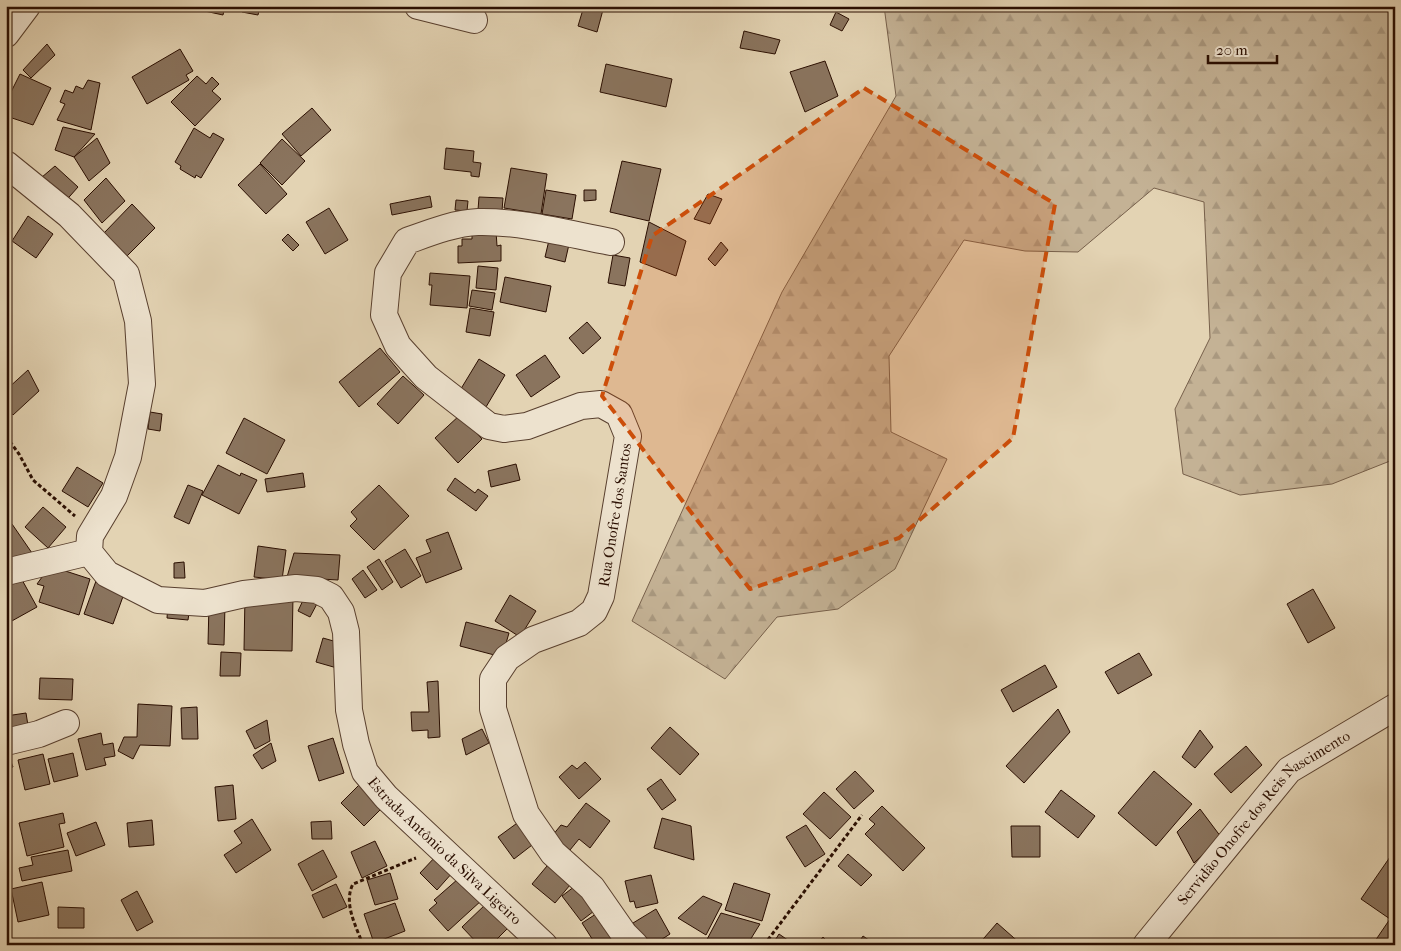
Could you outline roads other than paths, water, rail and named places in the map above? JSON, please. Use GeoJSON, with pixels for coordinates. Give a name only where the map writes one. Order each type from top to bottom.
{"type":"FeatureCollection","features":[{"type":"Feature","properties":{"kind":"street"},"geometry":{"type":"LineString","coordinates":[[6,34],[27,6]]}},
{"type":"Feature","properties":{"kind":"street"},"geometry":{"type":"LineString","coordinates":[[418,6],[474,20]]}},
{"type":"Feature","properties":{"kind":"street"},"geometry":{"type":"LineString","coordinates":[[6,164],[68,215],[126,274],[138,321],[142,384],[128,458],[114,496],[90,536],[89,552],[6,572]]}},
{"type":"Feature","properties":{"kind":"street","name":"Rua Onofre dos Santos"},"geometry":{"type":"LineString","coordinates":[[611,242],[510,223],[476,222],[449,227],[407,241],[388,273],[384,315],[398,346],[426,377],[489,426],[504,429],[526,426],[581,406],[601,404],[619,414],[628,436],[602,596],[594,611],[579,623],[533,640],[507,658],[494,679],[493,709],[526,814],[553,853],[592,888],[624,934],[636,945]]}},
{"type":"Feature","properties":{"kind":"street","name":"Estrada Antônio da Silva Ligeiro"},"geometry":{"type":"LineString","coordinates":[[89,552],[107,574],[158,600],[205,603],[244,594],[296,588],[317,590],[331,597],[341,612],[346,632],[349,710],[356,744],[365,772],[386,798],[544,945]]}},
{"type":"Feature","properties":{"kind":"street","name":"Servidão Onofre dos Reis Nascimento"},"geometry":{"type":"LineString","coordinates":[[1146,945],[1289,770],[1395,707]]}},
{"type":"Feature","properties":{"kind":"street"},"geometry":{"type":"LineString","coordinates":[[6,742],[39,734],[66,723]]}}]}
